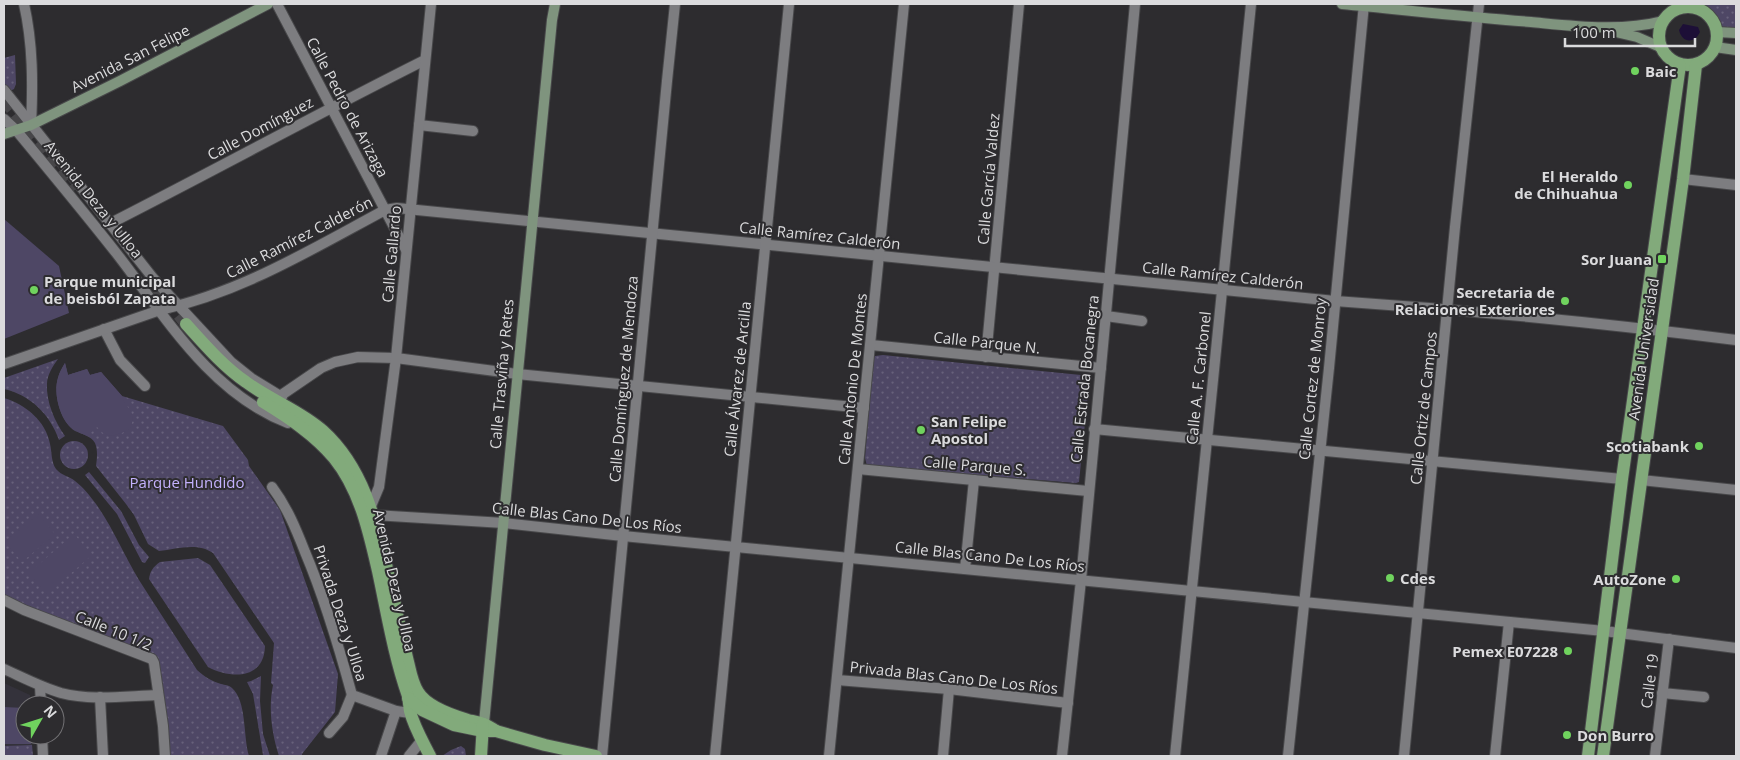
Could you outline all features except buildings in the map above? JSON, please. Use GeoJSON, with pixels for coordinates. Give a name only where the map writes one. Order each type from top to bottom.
{"type":"FeatureCollection","features":[{"type":"Feature","properties":{"kind":"main road","name":"Avenida San Felipe"},"geometry":{"type":"LineString","coordinates":[[4,134],[31,125],[268,4]]}},
{"type":"Feature","properties":{"kind":"main road","name":"Calle Trasviña y Retes"},"geometry":{"type":"LineString","coordinates":[[551,4],[552,20]]}},
{"type":"Feature","properties":{"kind":"main road","name":"Calle Trasviña y Retes"},"geometry":{"type":"LineString","coordinates":[[487,728],[517,374],[552,20],[556,4]]}},
{"type":"Feature","properties":{"kind":"main road"},"geometry":{"type":"LineString","coordinates":[[1342,4],[1592,27],[1640,25],[1663,21]]}},
{"type":"Feature","properties":{"kind":"main road"},"geometry":{"type":"LineString","coordinates":[[1683,6],[1698,9],[1704,8],[1717,32],[1716,47],[1711,55],[1696,65],[1680,65],[1671,61],[1660,47],[1658,36],[1663,21],[1675,10],[1683,6]]}},
{"type":"Feature","properties":{"kind":"main road"},"geometry":{"type":"LineString","coordinates":[[1592,27],[1637,37],[1660,47]]}},
{"type":"Feature","properties":{"kind":"main road"},"geometry":{"type":"LineString","coordinates":[[1717,32],[1736,33]]}},
{"type":"Feature","properties":{"kind":"main road"},"geometry":{"type":"LineString","coordinates":[[1716,47],[1736,50]]}},
{"type":"Feature","properties":{"kind":"main road","name":"Avenida Universidad"},"geometry":{"type":"LineString","coordinates":[[1588,756],[1642,328],[1680,65]]}},
{"type":"Feature","properties":{"kind":"main road","name":"Avenida Universidad"},"geometry":{"type":"LineString","coordinates":[[1603,756],[1683,180],[1696,65]]}},
{"type":"Feature","properties":{"kind":"main road"},"geometry":{"type":"LineString","coordinates":[[305,430],[228,377],[202,353],[184,326],[221,362],[247,383],[323,431]]}},
{"type":"Feature","properties":{"kind":"main road","name":"Avenida Deza y Ulloa"},"geometry":{"type":"LineString","coordinates":[[305,430],[336,460],[360,504],[372,544],[399,668],[413,695]]}},
{"type":"Feature","properties":{"kind":"main road","name":"Avenida Deza y Ulloa"},"geometry":{"type":"LineString","coordinates":[[323,431],[343,454],[358,477],[373,511],[414,684],[413,695]]}},
{"type":"Feature","properties":{"kind":"main road"},"geometry":{"type":"LineString","coordinates":[[413,695],[410,712],[430,756]]}},
{"type":"Feature","properties":{"kind":"main road"},"geometry":{"type":"LineString","coordinates":[[413,695],[414,704],[454,725],[487,728],[545,745],[596,756]]}},
{"type":"Feature","properties":{"kind":"main road"},"geometry":{"type":"LineString","coordinates":[[482,756],[487,728]]}},
{"type":"Feature","properties":{"kind":"street"},"geometry":{"type":"LineString","coordinates":[[24,4],[31,42],[33,88],[31,125]]}},
{"type":"Feature","properties":{"kind":"street","name":"Calle Pedro de Arizaga"},"geometry":{"type":"LineString","coordinates":[[277,4],[406,251]]}},
{"type":"Feature","properties":{"kind":"street","name":"Calle Gallardo"},"geometry":{"type":"LineString","coordinates":[[373,511],[379,487],[396,358],[431,4]]}},
{"type":"Feature","properties":{"kind":"street","name":"Calle Domínguez de Mendoza"},"geometry":{"type":"LineString","coordinates":[[602,756],[676,4]]}},
{"type":"Feature","properties":{"kind":"street","name":"Calle Álvarez de Arcilla"},"geometry":{"type":"LineString","coordinates":[[715,756],[789,4]]}},
{"type":"Feature","properties":{"kind":"street","name":"Calle Antonio De Montes"},"geometry":{"type":"LineString","coordinates":[[829,756],[904,4]]}},
{"type":"Feature","properties":{"kind":"street","name":"Calle García Valdez"},"geometry":{"type":"LineString","coordinates":[[986,357],[996,268],[1019,4]]}},
{"type":"Feature","properties":{"kind":"street","name":"Calle Estrada Bocanegra"},"geometry":{"type":"LineString","coordinates":[[1062,756],[1081,580],[1135,4]]}},
{"type":"Feature","properties":{"kind":"street","name":"Calle A. F. Carbonel"},"geometry":{"type":"LineString","coordinates":[[1175,756],[1251,4]]}},
{"type":"Feature","properties":{"kind":"street","name":"Calle Ortiz de Campos"},"geometry":{"type":"LineString","coordinates":[[1404,756],[1479,4]]}},
{"type":"Feature","properties":{"kind":"street","name":"Calle Cortez de Monroy"},"geometry":{"type":"LineString","coordinates":[[1288,756],[1364,5]]}},
{"type":"Feature","properties":{"kind":"street","name":"Calle Domínguez"},"geometry":{"type":"LineString","coordinates":[[109,224],[331,107],[425,60]]}},
{"type":"Feature","properties":{"kind":"street","name":"Avenida Deza y Ulloa"},"geometry":{"type":"LineString","coordinates":[[4,90],[109,224],[178,306],[231,362],[256,382],[310,416],[323,431]]}},
{"type":"Feature","properties":{"kind":"street","name":"Avenida Deza y Ulloa"},"geometry":{"type":"LineString","coordinates":[[4,119],[16,130],[100,232],[187,345],[224,383],[273,416],[305,430]]}},
{"type":"Feature","properties":{"kind":"street"},"geometry":{"type":"LineString","coordinates":[[419,125],[473,131]]}},
{"type":"Feature","properties":{"kind":"street"},"geometry":{"type":"LineString","coordinates":[[1683,180],[1736,185]]}},
{"type":"Feature","properties":{"kind":"street","name":"Calle Ramírez Calderón"},"geometry":{"type":"LineString","coordinates":[[4,364],[160,310],[226,291],[390,209],[410,209],[1335,301],[1642,328],[1736,340]]}},
{"type":"Feature","properties":{"kind":"street"},"geometry":{"type":"LineString","coordinates":[[1106,316],[1142,321]]}},
{"type":"Feature","properties":{"kind":"street"},"geometry":{"type":"LineString","coordinates":[[104,329],[120,360],[145,386]]}},
{"type":"Feature","properties":{"kind":"street","name":"Calle Parque N."},"geometry":{"type":"LineString","coordinates":[[871,344],[1101,368]]}},
{"type":"Feature","properties":{"kind":"street"},"geometry":{"type":"LineString","coordinates":[[280,396],[321,368],[335,362],[358,357],[396,358],[517,374],[864,408]]}},
{"type":"Feature","properties":{"kind":"street"},"geometry":{"type":"LineString","coordinates":[[1094,429],[1320,452],[1622,479]]}},
{"type":"Feature","properties":{"kind":"street","name":"Calle Parque S."},"geometry":{"type":"LineString","coordinates":[[858,469],[1088,491]]}},
{"type":"Feature","properties":{"kind":"street"},"geometry":{"type":"LineString","coordinates":[[966,569],[974,480]]}},
{"type":"Feature","properties":{"kind":"street"},"geometry":{"type":"LineString","coordinates":[[1641,480],[1736,490]]}},
{"type":"Feature","properties":{"kind":"street","name":"Privada Deza y Ulloa"},"geometry":{"type":"LineString","coordinates":[[272,487],[291,518],[313,571],[336,636],[352,695],[396,710],[410,712]]}},
{"type":"Feature","properties":{"kind":"street","name":"Calle Blas Cano De Los Ríos"},"geometry":{"type":"LineString","coordinates":[[373,511],[1604,631],[1736,648]]}},
{"type":"Feature","properties":{"kind":"street","name":"Calle 10 1/2"},"geometry":{"type":"LineString","coordinates":[[4,600],[24,610],[149,657],[154,662],[163,726],[165,756]]}},
{"type":"Feature","properties":{"kind":"street"},"geometry":{"type":"LineString","coordinates":[[1494,756],[1509,622]]}},
{"type":"Feature","properties":{"kind":"street","name":"Calle 19"},"geometry":{"type":"LineString","coordinates":[[1655,756],[1669,638]]}},
{"type":"Feature","properties":{"kind":"street"},"geometry":{"type":"LineString","coordinates":[[4,669],[40,686],[69,694],[100,697],[158,694]]}},
{"type":"Feature","properties":{"kind":"street","name":"Privada Blas Cano De Los Ríos"},"geometry":{"type":"LineString","coordinates":[[837,680],[949,689],[1068,703]]}},
{"type":"Feature","properties":{"kind":"street"},"geometry":{"type":"LineString","coordinates":[[40,686],[40,695]]}},
{"type":"Feature","properties":{"kind":"street"},"geometry":{"type":"LineString","coordinates":[[943,756],[949,689]]}},
{"type":"Feature","properties":{"kind":"street"},"geometry":{"type":"LineString","coordinates":[[1662,693],[1704,697]]}},
{"type":"Feature","properties":{"kind":"street"},"geometry":{"type":"LineString","coordinates":[[329,733],[343,717],[352,695]]}},
{"type":"Feature","properties":{"kind":"street"},"geometry":{"type":"LineString","coordinates":[[100,697],[103,756]]}},
{"type":"Feature","properties":{"kind":"street"},"geometry":{"type":"LineString","coordinates":[[381,756],[396,710]]}},
{"type":"Feature","properties":{"kind":"street"},"geometry":{"type":"LineString","coordinates":[[409,756],[422,740]]}},
{"type":"Feature","properties":{"kind":"shaded area"},"geometry":{"type":"Polygon","coordinates":[[[1683,24],[1698,27],[1700,32],[1695,39],[1685,40],[1679,30],[1683,24]]]}},
{"type":"Feature","properties":{"kind":"shaded area"},"geometry":{"type":"Polygon","coordinates":[[[4,683],[30,695],[15,695],[15,745],[32,745],[4,746],[4,683]]]}},
{"type":"Feature","properties":{"kind":"green space"},"geometry":{"type":"Polygon","coordinates":[[[1704,4],[1736,4],[1736,33],[1717,32],[1714,24],[1703,11],[1704,4]]]}},
{"type":"Feature","properties":{"kind":"green space"},"geometry":{"type":"Polygon","coordinates":[[[15,55],[16,84],[14,89],[10,91],[4,87],[4,58],[15,55]]]}},
{"type":"Feature","properties":{"kind":"green space","name":"Parque municipal de beisból Zapata"},"geometry":{"type":"Polygon","coordinates":[[[4,219],[59,266],[69,313],[4,339],[4,219]]]}},
{"type":"Feature","properties":{"kind":"green space"},"geometry":{"type":"Polygon","coordinates":[[[883,355],[1081,375],[1088,379],[1079,482],[867,466],[865,458],[873,359],[875,356],[883,355]]]}},
{"type":"Feature","properties":{"kind":"green space"},"geometry":{"type":"Polygon","coordinates":[[[58,359],[48,377],[47,391],[52,412],[65,436],[59,440],[50,422],[38,407],[22,396],[4,389],[4,378],[58,359]]]}},
{"type":"Feature","properties":{"kind":"green space","name":"Parque Hundido"},"geometry":{"type":"Polygon","coordinates":[[[65,363],[68,375],[87,369],[90,375],[101,372],[122,396],[223,426],[248,460],[249,466],[280,510],[338,674],[335,712],[302,756],[279,756],[277,748],[271,712],[274,643],[213,553],[194,547],[159,551],[148,544],[134,515],[96,466],[97,452],[95,443],[89,437],[75,431],[65,421],[59,407],[56,391],[59,374],[65,363]]]}},
{"type":"Feature","properties":{"kind":"green space"},"geometry":{"type":"Polygon","coordinates":[[[65,363],[68,375],[87,369],[90,375],[101,372],[122,396],[131,411],[133,420],[130,428],[122,433],[111,436],[103,433],[97,427],[87,436],[68,425],[61,413],[56,391],[58,376],[65,363]]]}},
{"type":"Feature","properties":{"kind":"green space","name":"Parque Hundido"},"geometry":{"type":"Polygon","coordinates":[[[4,398],[27,409],[44,428],[51,447],[54,466],[61,473],[78,483],[96,504],[108,522],[139,580],[197,670],[205,677],[217,683],[230,686],[237,694],[242,710],[249,756],[167,756],[155,654],[23,608],[4,599],[4,398]]]}},
{"type":"Feature","properties":{"kind":"green space","name":"Parque Hundido"},"geometry":{"type":"Polygon","coordinates":[[[74,441],[84,445],[88,455],[84,465],[74,469],[64,465],[60,455],[64,445],[74,441]]]}},
{"type":"Feature","properties":{"kind":"green space","name":"Parque Hundido"},"geometry":{"type":"Polygon","coordinates":[[[89,472],[121,511],[139,545],[149,557],[145,563],[142,562],[117,514],[85,475],[89,472]]]}},
{"type":"Feature","properties":{"kind":"green space"},"geometry":{"type":"Polygon","coordinates":[[[38,514],[55,534],[22,562],[5,542],[38,514]]]}},
{"type":"Feature","properties":{"kind":"green space"},"geometry":{"type":"Polygon","coordinates":[[[74,534],[92,555],[47,594],[29,573],[74,534]]]}},
{"type":"Feature","properties":{"kind":"green space"},"geometry":{"type":"Polygon","coordinates":[[[198,558],[210,565],[265,646],[263,657],[253,671],[236,675],[226,674],[208,667],[149,579],[152,569],[160,562],[198,558]]]}},
{"type":"Feature","properties":{"kind":"green space"},"geometry":{"type":"Polygon","coordinates":[[[261,676],[260,701],[263,734],[270,756],[263,755],[253,694],[247,682],[261,676]]]}},
{"type":"Feature","properties":{"kind":"green space"},"geometry":{"type":"Polygon","coordinates":[[[4,707],[15,708],[15,744],[4,744],[4,707]]]}},
{"type":"Feature","properties":{"kind":"green space"},"geometry":{"type":"Polygon","coordinates":[[[32,745],[33,756],[4,756],[4,746],[32,745]]]}},
{"type":"Feature","properties":{"kind":"green space"},"geometry":{"type":"Polygon","coordinates":[[[461,746],[465,749],[466,756],[442,756],[451,750],[461,746]]]}},
{"type":"Feature","properties":{"kind":"green space"},"geometry":{"type":"Polygon","coordinates":[[[30,749],[30,756],[8,756],[8,750],[30,749]]]}},
{"type":"Feature","properties":{"kind":"tunnel"},"geometry":{"type":"LineString","coordinates":[[4,100],[76,189]]}},
{"type":"Feature","properties":{"kind":"tunnel"},"geometry":{"type":"LineString","coordinates":[[156,287],[186,324]]}},
{"type":"Feature","properties":{"kind":"place","name":"Baic"},"geometry":{"type":"Point","coordinates":[1635,71]}},
{"type":"Feature","properties":{"kind":"place","name":"El Heraldo de Chihuahua"},"geometry":{"type":"Point","coordinates":[1628,185]}},
{"type":"Feature","properties":{"kind":"place","name":"Sor Juana"},"geometry":{"type":"Point","coordinates":[1662,259]}},
{"type":"Feature","properties":{"kind":"place","name":"Parque municipal de beisból Zapata"},"geometry":{"type":"Point","coordinates":[34,290]}},
{"type":"Feature","properties":{"kind":"place","name":"Secretaria de Relaciones Exteriores"},"geometry":{"type":"Point","coordinates":[1565,301]}},
{"type":"Feature","properties":{"kind":"place","name":"San Felipe Apostol"},"geometry":{"type":"Point","coordinates":[921,430]}},
{"type":"Feature","properties":{"kind":"place","name":"Scotiabank"},"geometry":{"type":"Point","coordinates":[1699,446]}},
{"type":"Feature","properties":{"kind":"place","name":"Cdes"},"geometry":{"type":"Point","coordinates":[1390,578]}},
{"type":"Feature","properties":{"kind":"place","name":"AutoZone"},"geometry":{"type":"Point","coordinates":[1676,579]}},
{"type":"Feature","properties":{"kind":"place","name":"Pemex E07228"},"geometry":{"type":"Point","coordinates":[1568,651]}},
{"type":"Feature","properties":{"kind":"place","name":"Don Burro"},"geometry":{"type":"Point","coordinates":[1567,735]}}]}
